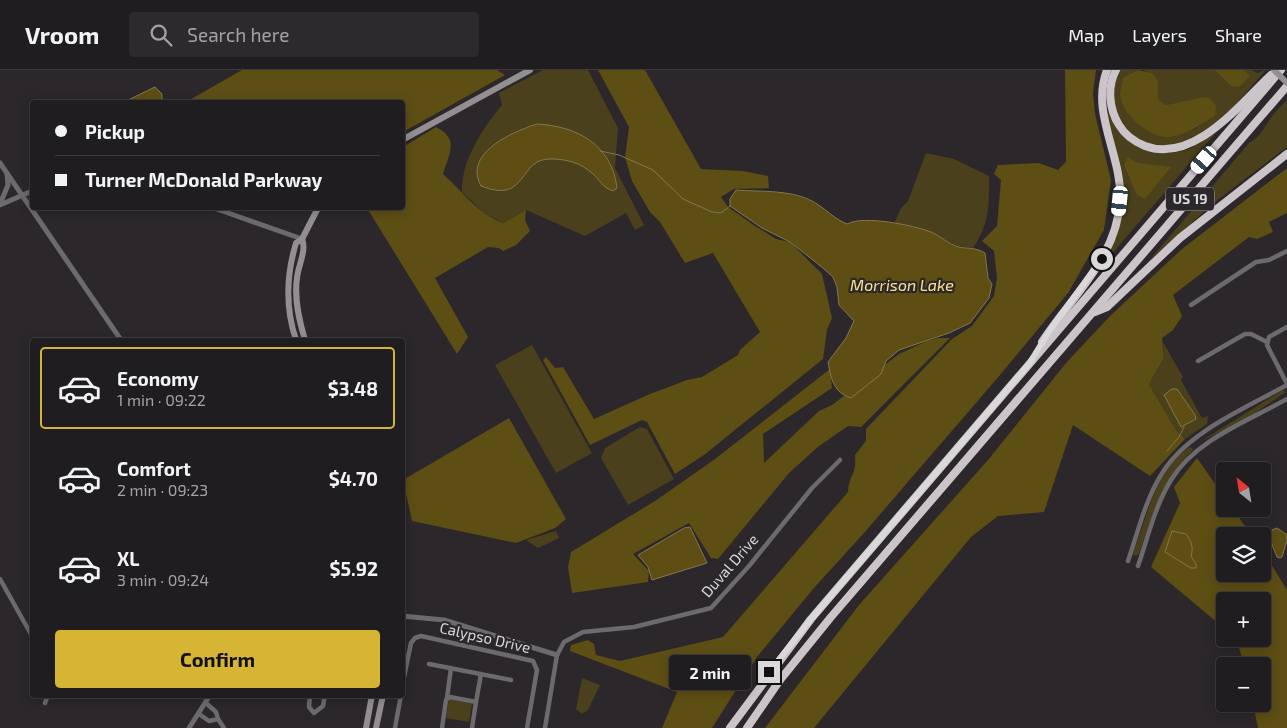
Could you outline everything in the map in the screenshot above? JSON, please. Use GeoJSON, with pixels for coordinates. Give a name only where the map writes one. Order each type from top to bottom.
{"type":"FeatureCollection","features":[{"type":"Feature","properties":{"kind":"highway"},"geometry":{"type":"LineString","coordinates":[[1029,364],[1050,330],[1102,259],[1116,227],[1120,201],[1119,177],[1101,96],[1107,70]]}},
{"type":"Feature","properties":{"kind":"highway"},"geometry":{"type":"LineString","coordinates":[[1116,70],[1111,82],[1110,97],[1113,112],[1119,126],[1136,142],[1151,148],[1166,150],[1182,147],[1205,135],[1275,70]]}},
{"type":"Feature","properties":{"kind":"highway","name":"US 19"},"geometry":{"type":"LineString","coordinates":[[730,728],[769,672],[811,619],[1281,70]]}},
{"type":"Feature","properties":{"kind":"highway","name":"US 19"},"geometry":{"type":"LineString","coordinates":[[747,728],[786,673],[831,617],[1287,85]]}},
{"type":"Feature","properties":{"kind":"highway"},"geometry":{"type":"LineString","coordinates":[[1093,313],[1107,307],[1180,238],[1287,154]]}},
{"type":"Feature","properties":{"kind":"main road"},"geometry":{"type":"LineString","coordinates":[[405,138],[530,70]]}},
{"type":"Feature","properties":{"kind":"main road"},"geometry":{"type":"LineString","coordinates":[[1275,70],[1287,85]]}},
{"type":"Feature","properties":{"kind":"main road"},"geometry":{"type":"LineString","coordinates":[[295,338],[290,317],[288,277],[296,243],[302,239],[317,210]]}},
{"type":"Feature","properties":{"kind":"main road"},"geometry":{"type":"LineString","coordinates":[[302,239],[305,245],[299,267],[296,292],[298,315],[304,338]]}},
{"type":"Feature","properties":{"kind":"main road"},"geometry":{"type":"LineString","coordinates":[[366,728],[371,698]]}},
{"type":"Feature","properties":{"kind":"main road"},"geometry":{"type":"LineString","coordinates":[[376,728],[382,698]]}},
{"type":"Feature","properties":{"kind":"street"},"geometry":{"type":"LineString","coordinates":[[0,163],[30,206]]}},
{"type":"Feature","properties":{"kind":"street"},"geometry":{"type":"LineString","coordinates":[[0,205],[8,185],[7,174]]}},
{"type":"Feature","properties":{"kind":"street"},"geometry":{"type":"LineString","coordinates":[[0,205],[30,192]]}},
{"type":"Feature","properties":{"kind":"street"},"geometry":{"type":"LineString","coordinates":[[33,210],[119,338]]}},
{"type":"Feature","properties":{"kind":"street"},"geometry":{"type":"LineString","coordinates":[[220,210],[302,239]]}},
{"type":"Feature","properties":{"kind":"street"},"geometry":{"type":"LineString","coordinates":[[1191,305],[1256,262],[1269,260],[1287,251]]}},
{"type":"Feature","properties":{"kind":"street"},"geometry":{"type":"LineString","coordinates":[[1128,561],[1149,498],[1161,474],[1175,456],[1201,434],[1287,384],[1269,351],[1267,342],[1269,337],[1287,327]]}},
{"type":"Feature","properties":{"kind":"street"},"geometry":{"type":"LineString","coordinates":[[1198,361],[1245,334],[1251,334],[1267,342]]}},
{"type":"Feature","properties":{"kind":"street"},"geometry":{"type":"LineString","coordinates":[[1138,566],[1165,491],[1183,464],[1208,443],[1287,399]]}},
{"type":"Feature","properties":{"kind":"street","name":"Duval Drive"},"geometry":{"type":"LineString","coordinates":[[556,655],[564,642],[583,632],[634,627],[711,608],[749,566],[812,488],[840,460]]}},
{"type":"Feature","properties":{"kind":"street"},"geometry":{"type":"LineString","coordinates":[[0,579],[30,632]]}},
{"type":"Feature","properties":{"kind":"street"},"geometry":{"type":"LineString","coordinates":[[405,616],[444,620],[556,655],[545,728]]}},
{"type":"Feature","properties":{"kind":"street","name":"Calypso Drive"},"geometry":{"type":"LineString","coordinates":[[405,673],[411,643],[415,638],[421,636],[533,661],[536,670],[527,728]]}},
{"type":"Feature","properties":{"kind":"street"},"geometry":{"type":"LineString","coordinates":[[429,664],[511,680]]}},
{"type":"Feature","properties":{"kind":"street"},"geometry":{"type":"LineString","coordinates":[[442,728],[451,668]]}},
{"type":"Feature","properties":{"kind":"street"},"geometry":{"type":"LineString","coordinates":[[472,728],[481,674]]}},
{"type":"Feature","properties":{"kind":"street"},"geometry":{"type":"LineString","coordinates":[[45,703],[47,698]]}},
{"type":"Feature","properties":{"kind":"street"},"geometry":{"type":"LineString","coordinates":[[189,728],[208,698]]}},
{"type":"Feature","properties":{"kind":"street"},"geometry":{"type":"LineString","coordinates":[[310,698],[309,707],[314,713],[322,706],[324,698]]}},
{"type":"Feature","properties":{"kind":"street"},"geometry":{"type":"LineString","coordinates":[[395,728],[400,698]]}},
{"type":"Feature","properties":{"kind":"street"},"geometry":{"type":"LineString","coordinates":[[447,698],[476,702]]}},
{"type":"Feature","properties":{"kind":"street"},"geometry":{"type":"LineString","coordinates":[[206,703],[216,712],[224,728]]}},
{"type":"Feature","properties":{"kind":"street"},"geometry":{"type":"LineString","coordinates":[[199,714],[209,721],[218,719]]}},
{"type":"Feature","properties":{"kind":"shaded area"},"geometry":{"type":"Polygon","coordinates":[[[242,70],[497,70],[505,75],[405,131],[405,100],[190,100],[242,70]]]}},
{"type":"Feature","properties":{"kind":"shaded area"},"geometry":{"type":"Polygon","coordinates":[[[543,70],[588,70],[618,128],[615,168],[644,225],[635,230],[626,213],[585,236],[526,210],[503,223],[484,213],[462,192],[465,168],[474,145],[502,105],[499,93],[543,70]]]}},
{"type":"Feature","properties":{"kind":"shaded area"},"geometry":{"type":"Polygon","coordinates":[[[598,70],[645,70],[701,169],[743,171],[768,176],[769,188],[734,189],[721,197],[728,207],[755,226],[776,239],[790,242],[822,274],[832,318],[827,330],[823,359],[704,455],[675,474],[647,422],[642,420],[590,445],[543,360],[546,357],[555,368],[563,367],[594,419],[650,394],[687,380],[702,377],[738,355],[740,350],[760,332],[713,253],[685,263],[660,222],[650,212],[632,181],[625,157],[629,127],[598,70]]]}},
{"type":"Feature","properties":{"kind":"shaded area"},"geometry":{"type":"Polygon","coordinates":[[[1065,70],[1096,70],[1093,93],[1095,114],[1111,180],[1104,230],[1068,293],[864,533],[813,589],[757,657],[712,728],[662,728],[677,692],[570,651],[571,645],[588,640],[594,644],[596,655],[620,661],[723,637],[848,492],[855,467],[855,455],[866,441],[866,429],[952,339],[972,326],[994,296],[997,278],[994,251],[982,241],[997,226],[1001,180],[994,174],[998,165],[1039,163],[1058,170],[1066,162],[1065,70]]]}},
{"type":"Feature","properties":{"kind":"shaded area"},"geometry":{"type":"Polygon","coordinates":[[[1120,70],[1138,70],[1123,79],[1166,137],[1195,129],[1215,116],[1202,97],[1166,105],[1158,99],[1157,84],[1154,77],[1142,70],[1214,70],[1231,86],[1250,76],[1244,70],[1252,70],[1257,73],[1266,70],[1230,111],[1208,130],[1187,142],[1175,145],[1162,145],[1150,144],[1139,139],[1122,124],[1114,100],[1115,84],[1120,70]]]}},
{"type":"Feature","properties":{"kind":"shaded area"},"geometry":{"type":"Polygon","coordinates":[[[1138,70],[1152,73],[1158,81],[1158,99],[1166,105],[1202,97],[1210,98],[1216,106],[1215,116],[1192,130],[1171,137],[1158,135],[1143,128],[1125,108],[1120,94],[1123,78],[1138,70]]]}},
{"type":"Feature","properties":{"kind":"shaded area"},"geometry":{"type":"Polygon","coordinates":[[[1214,70],[1244,70],[1250,76],[1239,87],[1231,86],[1214,70]]]}},
{"type":"Feature","properties":{"kind":"shaded area"},"geometry":{"type":"Polygon","coordinates":[[[1287,100],[1287,147],[1215,202],[1148,262],[1249,143],[1260,134],[1273,115],[1287,100]]]}},
{"type":"Feature","properties":{"kind":"shaded area"},"geometry":{"type":"Polygon","coordinates":[[[1110,112],[1114,124],[1129,141],[1139,147],[1162,153],[1186,150],[1219,129],[1104,263],[1119,226],[1121,207],[1121,189],[1116,151],[1106,113],[1110,112]]]}},
{"type":"Feature","properties":{"kind":"shaded area"},"geometry":{"type":"Polygon","coordinates":[[[436,127],[448,137],[451,148],[443,174],[471,202],[485,214],[503,223],[526,210],[525,220],[530,231],[516,245],[503,251],[499,248],[488,247],[435,278],[468,337],[457,354],[368,210],[405,210],[405,146],[436,127]]]}},
{"type":"Feature","properties":{"kind":"shaded area"},"geometry":{"type":"Polygon","coordinates":[[[926,153],[954,159],[989,176],[986,222],[973,248],[958,246],[930,232],[894,224],[901,208],[908,201],[926,153]]]}},
{"type":"Feature","properties":{"kind":"shaded area"},"geometry":{"type":"Polygon","coordinates":[[[1128,157],[1138,163],[1171,167],[1145,199],[1137,195],[1124,165],[1128,157]]]}},
{"type":"Feature","properties":{"kind":"shaded area"},"geometry":{"type":"Polygon","coordinates":[[[1287,168],[1287,213],[1269,222],[1273,232],[1257,239],[1249,237],[1173,295],[1182,316],[1173,330],[1162,338],[1164,358],[1149,384],[1176,430],[1185,439],[1150,476],[1073,425],[1044,512],[998,516],[971,537],[814,728],[765,728],[859,605],[988,460],[1066,363],[1110,316],[1182,249],[1287,168]]]}},
{"type":"Feature","properties":{"kind":"shaded area"},"geometry":{"type":"Polygon","coordinates":[[[950,338],[861,427],[848,426],[819,446],[789,473],[718,559],[711,558],[689,523],[633,554],[649,571],[648,582],[572,593],[568,567],[571,552],[655,501],[715,459],[830,369],[832,388],[763,434],[764,463],[819,411],[832,405],[899,354],[927,341],[950,338]]]}},
{"type":"Feature","properties":{"kind":"shaded area"},"geometry":{"type":"Polygon","coordinates":[[[1163,342],[1183,377],[1181,380],[1202,418],[1208,416],[1207,424],[1185,439],[1176,430],[1149,384],[1164,358],[1163,342]]]}},
{"type":"Feature","properties":{"kind":"shaded area"},"geometry":{"type":"Polygon","coordinates":[[[532,345],[592,453],[556,473],[495,365],[532,345]]]}},
{"type":"Feature","properties":{"kind":"shaded area"},"geometry":{"type":"Polygon","coordinates":[[[1283,390],[1286,392],[1249,417],[1198,443],[1283,390]]]}},
{"type":"Feature","properties":{"kind":"shaded area"},"geometry":{"type":"Polygon","coordinates":[[[509,418],[566,519],[555,528],[516,543],[412,521],[405,489],[405,479],[509,418]]]}},
{"type":"Feature","properties":{"kind":"shaded area"},"geometry":{"type":"Polygon","coordinates":[[[640,427],[647,429],[674,479],[628,505],[601,458],[605,448],[640,427]]]}},
{"type":"Feature","properties":{"kind":"shaded area"},"geometry":{"type":"Polygon","coordinates":[[[1190,447],[1193,449],[1192,451],[1165,486],[1139,554],[1135,556],[1133,554],[1160,481],[1178,456],[1190,447]]]}},
{"type":"Feature","properties":{"kind":"shaded area"},"geometry":{"type":"Polygon","coordinates":[[[1197,458],[1216,485],[1216,518],[1239,518],[1246,527],[1216,527],[1216,582],[1271,582],[1271,564],[1287,590],[1287,728],[1258,728],[1255,712],[1271,712],[1271,657],[1242,657],[1239,647],[1271,647],[1271,592],[1216,592],[1216,621],[1151,567],[1180,503],[1174,487],[1197,458]]]}},
{"type":"Feature","properties":{"kind":"shaded area"},"geometry":{"type":"Polygon","coordinates":[[[556,531],[559,538],[538,548],[526,540],[556,531]]]}},
{"type":"Feature","properties":{"kind":"shaded area"},"geometry":{"type":"Polygon","coordinates":[[[582,678],[600,685],[588,710],[582,714],[576,709],[582,678]]]}},
{"type":"Feature","properties":{"kind":"shaded area"},"geometry":{"type":"Polygon","coordinates":[[[449,699],[472,704],[469,722],[446,718],[449,699]]]}},
{"type":"Feature","properties":{"kind":"water"},"geometry":{"type":"Polygon","coordinates":[[[155,87],[162,94],[162,100],[128,100],[155,87]]]}},
{"type":"Feature","properties":{"kind":"water"},"geometry":{"type":"Polygon","coordinates":[[[537,124],[566,129],[579,134],[600,149],[614,173],[617,188],[613,191],[607,188],[593,174],[579,164],[551,159],[532,165],[515,186],[507,190],[496,190],[481,186],[477,174],[484,154],[504,138],[537,124]]]}},
{"type":"Feature","properties":{"kind":"water","name":"Morrison Lake"},"geometry":{"type":"Polygon","coordinates":[[[736,190],[778,192],[799,196],[817,204],[847,224],[865,220],[901,224],[931,232],[959,247],[981,251],[985,253],[988,278],[992,284],[989,298],[970,323],[949,333],[899,350],[886,361],[881,374],[851,398],[845,396],[834,384],[828,362],[846,338],[854,321],[839,305],[837,287],[833,277],[790,242],[762,228],[730,206],[730,199],[736,190]]]}},
{"type":"Feature","properties":{"kind":"water"},"geometry":{"type":"Polygon","coordinates":[[[1172,389],[1177,389],[1196,419],[1181,427],[1164,395],[1172,389]]]}},
{"type":"Feature","properties":{"kind":"water"},"geometry":{"type":"Polygon","coordinates":[[[690,527],[707,563],[652,580],[648,567],[638,555],[684,528],[690,527]]]}},
{"type":"Feature","properties":{"kind":"water"},"geometry":{"type":"Polygon","coordinates":[[[1277,528],[1286,534],[1287,540],[1282,557],[1280,558],[1277,557],[1271,542],[1272,530],[1277,528]]]}},
{"type":"Feature","properties":{"kind":"water"},"geometry":{"type":"Polygon","coordinates":[[[1172,531],[1186,534],[1188,537],[1192,547],[1191,556],[1196,564],[1196,568],[1191,568],[1165,552],[1172,531]]]}},
{"type":"Feature","properties":{"kind":"waterway"},"geometry":{"type":"LineString","coordinates":[[600,151],[619,155],[653,170],[683,199],[712,212],[721,213],[730,206]]}},
{"type":"Feature","properties":{"kind":"waterway"},"geometry":{"type":"LineString","coordinates":[[1167,451],[1179,437],[1184,427]]}},
{"type":"Feature","properties":{"kind":"route"},"geometry":{"type":"LineString","coordinates":[[769,672],[811,619],[1029,364],[1050,330],[1102,259]]}}]}
